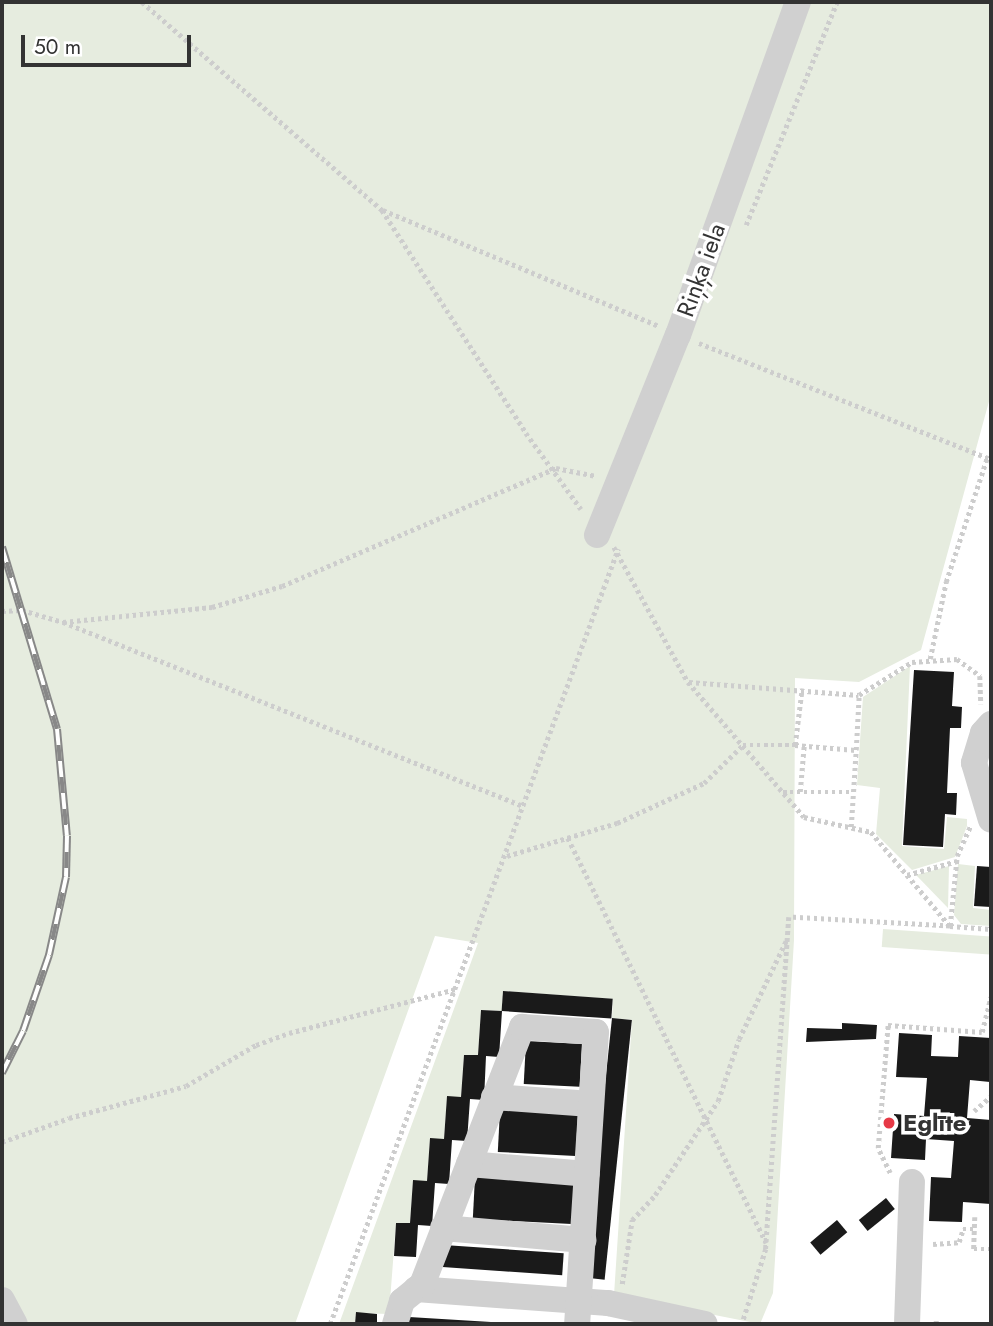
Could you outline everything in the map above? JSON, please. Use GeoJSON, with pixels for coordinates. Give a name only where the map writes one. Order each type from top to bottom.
{"type":"FeatureCollection","features":[{"type":"Feature","properties":{"kind":"street","name":"Riņķa iela"},"geometry":{"type":"LineString","coordinates":[[613,540],[617,479],[693,341],[798,2]]}},
{"type":"Feature","properties":{"kind":"street"},"geometry":{"type":"LineString","coordinates":[[986,715],[974,763],[989,817]]}},
{"type":"Feature","properties":{"kind":"street"},"geometry":{"type":"LineString","coordinates":[[395,1324],[402,1301],[416,1289],[443,1228],[522,1027],[596,1031],[578,1312]]}},
{"type":"Feature","properties":{"kind":"street"},"geometry":{"type":"LineString","coordinates":[[495,1097],[591,1104]]}},
{"type":"Feature","properties":{"kind":"street"},"geometry":{"type":"LineString","coordinates":[[468,1164],[587,1174]]}},
{"type":"Feature","properties":{"kind":"street"},"geometry":{"type":"LineString","coordinates":[[907,1324],[911,1190]]}},
{"type":"Feature","properties":{"kind":"street"},"geometry":{"type":"LineString","coordinates":[[443,1228],[583,1240]]}},
{"type":"Feature","properties":{"kind":"street"},"geometry":{"type":"LineString","coordinates":[[416,1289],[578,1312],[617,1305],[705,1324]]}},
{"type":"Feature","properties":{"kind":"street"},"geometry":{"type":"LineString","coordinates":[[2,1300],[15,1324]]}},
{"type":"Feature","properties":{"kind":"path"},"geometry":{"type":"LineString","coordinates":[[142,2],[382,210],[526,433],[613,540],[688,682],[804,817],[871,832],[947,926]]}},
{"type":"Feature","properties":{"kind":"path"},"geometry":{"type":"LineString","coordinates":[[744,229],[836,2]]}},
{"type":"Feature","properties":{"kind":"path"},"geometry":{"type":"LineString","coordinates":[[382,210],[693,341],[989,458],[946,582],[930,659]]}},
{"type":"Feature","properties":{"kind":"path"},"geometry":{"type":"LineString","coordinates":[[63,622],[212,607],[282,586],[556,468],[617,479]]}},
{"type":"Feature","properties":{"kind":"path"},"geometry":{"type":"LineString","coordinates":[[330,1324],[506,857],[613,540]]}},
{"type":"Feature","properties":{"kind":"path"},"geometry":{"type":"LineString","coordinates":[[2,611],[22,610],[63,622],[524,806]]}},
{"type":"Feature","properties":{"kind":"path"},"geometry":{"type":"LineString","coordinates":[[688,682],[802,688],[859,695],[912,662],[957,659],[980,676],[986,715]]}},
{"type":"Feature","properties":{"kind":"path"},"geometry":{"type":"LineString","coordinates":[[795,745],[802,688]]}},
{"type":"Feature","properties":{"kind":"path"},"geometry":{"type":"LineString","coordinates":[[851,827],[859,695]]}},
{"type":"Feature","properties":{"kind":"path"},"geometry":{"type":"LineString","coordinates":[[506,857],[617,823],[704,783],[743,745],[804,745],[856,750]]}},
{"type":"Feature","properties":{"kind":"path"},"geometry":{"type":"LineString","coordinates":[[800,792],[804,745]]}},
{"type":"Feature","properties":{"kind":"path"},"geometry":{"type":"LineString","coordinates":[[783,792],[853,792]]}},
{"type":"Feature","properties":{"kind":"path"},"geometry":{"type":"LineString","coordinates":[[947,926],[957,861],[965,830],[989,817]]}},
{"type":"Feature","properties":{"kind":"path"},"geometry":{"type":"LineString","coordinates":[[568,838],[766,1243]]}},
{"type":"Feature","properties":{"kind":"path"},"geometry":{"type":"LineString","coordinates":[[907,875],[957,861]]}},
{"type":"Feature","properties":{"kind":"path"},"geometry":{"type":"LineString","coordinates":[[741,1324],[766,1243],[789,917],[991,929]]}},
{"type":"Feature","properties":{"kind":"path"},"geometry":{"type":"LineString","coordinates":[[617,1305],[632,1220],[655,1195],[718,1101],[739,1039],[787,938]]}},
{"type":"Feature","properties":{"kind":"path"},"geometry":{"type":"LineString","coordinates":[[2,1142],[69,1118],[186,1086],[256,1045],[289,1033],[456,989]]}},
{"type":"Feature","properties":{"kind":"path"},"geometry":{"type":"LineString","coordinates":[[911,1190],[880,1159],[878,1148],[888,1025],[982,1032],[991,997]]}},
{"type":"Feature","properties":{"kind":"path"},"geometry":{"type":"LineString","coordinates":[[974,1111],[991,1096]]}},
{"type":"Feature","properties":{"kind":"path"},"geometry":{"type":"LineString","coordinates":[[975,1217],[974,1249],[991,1249]]}},
{"type":"Feature","properties":{"kind":"path"},"geometry":{"type":"LineString","coordinates":[[909,1246],[959,1242],[962,1229],[975,1230]]}},
{"type":"Feature","properties":{"kind":"path"},"geometry":{"type":"LineString","coordinates":[[936,1317],[936,1324]]}},
{"type":"Feature","properties":{"kind":"shaded area"},"geometry":{"type":"Polygon","coordinates":[[[2,2],[991,2],[991,394],[921,650],[859,682],[795,678],[794,940],[773,1293],[760,1324],[614,1295],[632,1020],[612,1018],[613,999],[503,991],[502,1011],[481,1010],[478,1055],[464,1055],[461,1097],[447,1097],[444,1139],[430,1139],[427,1181],[413,1181],[410,1223],[396,1223],[389,1314],[356,1313],[355,1324],[339,1324],[478,943],[435,936],[295,1324],[2,1324],[2,2]]]}},
{"type":"Feature","properties":{"kind":"shaded area"},"geometry":{"type":"Polygon","coordinates":[[[910,666],[902,846],[944,849],[947,817],[967,819],[967,826],[955,857],[912,870],[876,834],[880,788],[857,785],[863,697],[910,666]]]}},
{"type":"Feature","properties":{"kind":"shaded area"},"geometry":{"type":"Polygon","coordinates":[[[958,864],[975,866],[973,908],[991,910],[991,926],[961,924],[954,915],[958,864]]]}},
{"type":"Feature","properties":{"kind":"shaded area"},"geometry":{"type":"Polygon","coordinates":[[[949,866],[948,908],[916,875],[949,866]]]}},
{"type":"Feature","properties":{"kind":"shaded area"},"geometry":{"type":"Polygon","coordinates":[[[883,929],[991,937],[989,954],[882,947],[883,929]]]}},
{"type":"Feature","properties":{"kind":"building"},"geometry":{"type":"Polygon","coordinates":[[[914,670],[954,672],[952,706],[962,707],[961,728],[950,728],[947,793],[957,793],[956,815],[945,814],[943,847],[903,845],[914,670]]]}},
{"type":"Feature","properties":{"kind":"building"},"geometry":{"type":"Polygon","coordinates":[[[977,866],[991,867],[991,907],[974,906],[977,866]]]}},
{"type":"Feature","properties":{"kind":"building"},"geometry":{"type":"Polygon","coordinates":[[[503,991],[613,999],[611,1019],[502,1011],[503,991]]]}},
{"type":"Feature","properties":{"kind":"building"},"geometry":{"type":"Polygon","coordinates":[[[481,1010],[502,1011],[499,1057],[486,1056],[484,1100],[470,1099],[467,1141],[452,1140],[449,1184],[435,1183],[432,1226],[418,1225],[416,1257],[394,1256],[396,1223],[410,1223],[413,1180],[427,1181],[430,1138],[444,1139],[447,1096],[461,1097],[464,1055],[478,1055],[481,1010]]]}},
{"type":"Feature","properties":{"kind":"building"},"geometry":{"type":"Polygon","coordinates":[[[612,1018],[632,1020],[605,1280],[585,1278],[612,1018]]]}},
{"type":"Feature","properties":{"kind":"building"},"geometry":{"type":"Polygon","coordinates":[[[842,1023],[877,1025],[876,1039],[806,1042],[807,1028],[842,1029],[842,1023]]]}},
{"type":"Feature","properties":{"kind":"building"},"geometry":{"type":"Polygon","coordinates":[[[899,1033],[932,1035],[931,1056],[958,1057],[959,1036],[991,1038],[990,1082],[970,1080],[967,1118],[991,1120],[991,1204],[963,1202],[962,1222],[929,1221],[931,1177],[951,1178],[954,1141],[926,1139],[925,1160],[891,1158],[894,1114],[924,1116],[927,1078],[896,1077],[899,1033]]]}},
{"type":"Feature","properties":{"kind":"building"},"geometry":{"type":"Polygon","coordinates":[[[526,1041],[582,1044],[580,1087],[524,1084],[526,1041]]]}},
{"type":"Feature","properties":{"kind":"building"},"geometry":{"type":"Polygon","coordinates":[[[500,1110],[578,1114],[576,1156],[498,1152],[500,1110]]]}},
{"type":"Feature","properties":{"kind":"building"},"geometry":{"type":"Polygon","coordinates":[[[475,1177],[574,1182],[572,1224],[473,1219],[475,1177]]]}},
{"type":"Feature","properties":{"kind":"building"},"geometry":{"type":"Polygon","coordinates":[[[886,1198],[895,1209],[868,1231],[859,1220],[886,1198]]]}},
{"type":"Feature","properties":{"kind":"building"},"geometry":{"type":"Polygon","coordinates":[[[837,1220],[847,1232],[820,1255],[810,1242],[837,1220]]]}},
{"type":"Feature","properties":{"kind":"building"},"geometry":{"type":"Polygon","coordinates":[[[444,1245],[564,1253],[562,1275],[442,1267],[444,1245]]]}},
{"type":"Feature","properties":{"kind":"building"},"geometry":{"type":"Polygon","coordinates":[[[356,1312],[377,1314],[377,1324],[355,1324],[356,1312]]]}},
{"type":"Feature","properties":{"kind":"building"},"geometry":{"type":"Polygon","coordinates":[[[409,1317],[491,1322],[491,1324],[408,1324],[409,1317]]]}},
{"type":"Feature","properties":{"kind":"railway"},"geometry":{"type":"LineString","coordinates":[[2,547],[57,729],[67,836],[66,877],[49,955],[23,1031],[2,1073]]}},
{"type":"Feature","properties":{"kind":"place","name":"Eglīte"},"geometry":{"type":"Point","coordinates":[889,1123]}}]}
